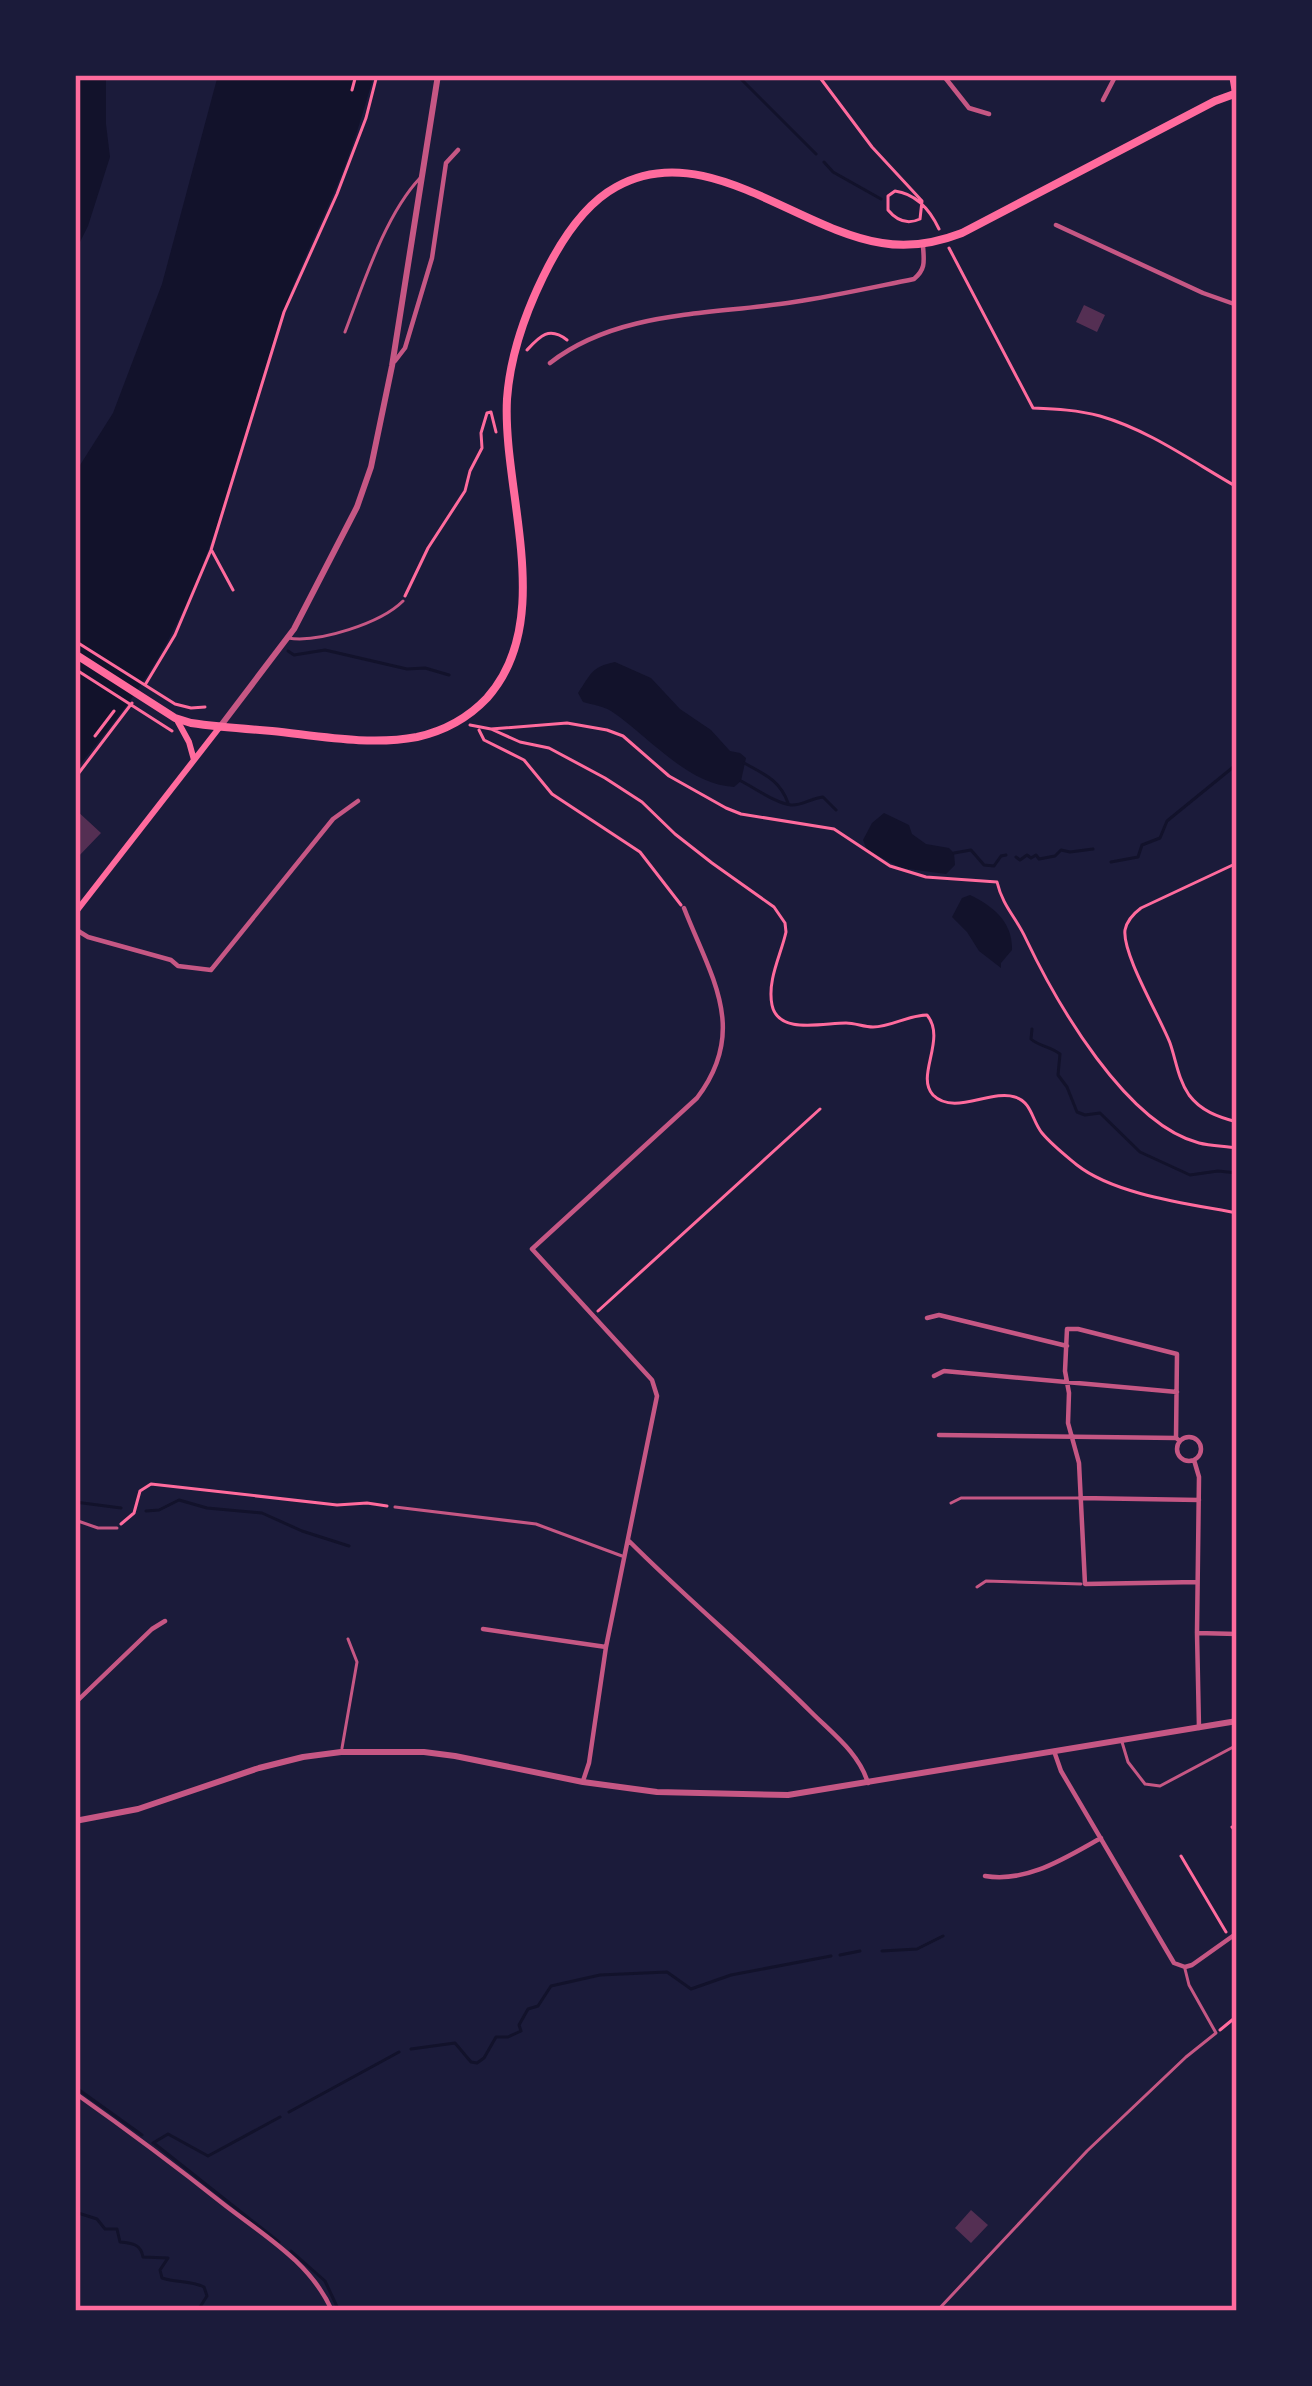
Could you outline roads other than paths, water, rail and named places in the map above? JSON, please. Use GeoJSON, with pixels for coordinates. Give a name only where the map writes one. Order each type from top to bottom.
{"type":"FeatureCollection","features":[{"type":"Feature","properties":{"kind":"main road"},"geometry":{"type":"LineString","coordinates":[[75,654],[173,712],[219,728],[396,740],[461,721],[493,692],[516,645],[520,622],[522,565],[507,397],[514,356],[549,263],[597,200],[643,176],[672,172],[703,176],[878,243],[923,244],[962,233],[1236,93],[1232,75]]}},
{"type":"Feature","properties":{"kind":"main road"},"geometry":{"type":"LineString","coordinates":[[173,712],[194,760]]}},
{"type":"Feature","properties":{"kind":"main road"},"geometry":{"type":"LineString","coordinates":[[75,913],[219,728]]}},
{"type":"Feature","properties":{"kind":"street"},"geometry":{"type":"LineString","coordinates":[[219,728],[288,638],[357,507],[376,448],[392,366],[438,75]]}},
{"type":"Feature","properties":{"kind":"street"},"geometry":{"type":"LineString","coordinates":[[943,75],[968,108],[989,113]]}},
{"type":"Feature","properties":{"kind":"street"},"geometry":{"type":"LineString","coordinates":[[1103,100],[1116,75]]}},
{"type":"Feature","properties":{"kind":"street"},"geometry":{"type":"LineString","coordinates":[[392,366],[405,349],[432,258],[446,163],[458,149]]}},
{"type":"Feature","properties":{"kind":"street"},"geometry":{"type":"LineString","coordinates":[[1056,225],[1203,293],[1236,302]]}},
{"type":"Feature","properties":{"kind":"street"},"geometry":{"type":"LineString","coordinates":[[550,363],[599,334],[658,320],[796,302],[914,279],[924,266],[923,244]]}},
{"type":"Feature","properties":{"kind":"street"},"geometry":{"type":"LineString","coordinates":[[75,928],[88,937],[178,966],[211,970],[334,818],[358,800]]}},
{"type":"Feature","properties":{"kind":"street"},"geometry":{"type":"LineString","coordinates":[[583,1782],[657,1396],[652,1380],[532,1249],[697,1098],[712,1078],[719,1062],[723,1015],[683,908]]}},
{"type":"Feature","properties":{"kind":"street"},"geometry":{"type":"LineString","coordinates":[[927,1318],[939,1315],[1066,1346]]}},
{"type":"Feature","properties":{"kind":"street"},"geometry":{"type":"LineString","coordinates":[[939,1435],[1072,1437],[1178,1439],[1189,1437],[1198,1442],[1200,1451],[1194,1460],[1187,1461],[1177,1451],[1178,1439],[1177,1354],[1067,1329],[1068,1423],[1072,1437],[1079,1463],[1085,1584],[1197,1582]]}},
{"type":"Feature","properties":{"kind":"street"},"geometry":{"type":"LineString","coordinates":[[934,1376],[944,1371],[1177,1392]]}},
{"type":"Feature","properties":{"kind":"street"},"geometry":{"type":"LineString","coordinates":[[1194,1460],[1199,1478],[1199,1727]]}},
{"type":"Feature","properties":{"kind":"street"},"geometry":{"type":"LineString","coordinates":[[1080,1498],[1198,1500]]}},
{"type":"Feature","properties":{"kind":"street"},"geometry":{"type":"LineString","coordinates":[[629,1540],[856,1757],[868,1783]]}},
{"type":"Feature","properties":{"kind":"street"},"geometry":{"type":"LineString","coordinates":[[75,1703],[165,1622]]}},
{"type":"Feature","properties":{"kind":"street"},"geometry":{"type":"LineString","coordinates":[[483,1629],[606,1647]]}},
{"type":"Feature","properties":{"kind":"street"},"geometry":{"type":"LineString","coordinates":[[1197,1633],[1237,1634]]}},
{"type":"Feature","properties":{"kind":"street"},"geometry":{"type":"LineString","coordinates":[[75,1821],[138,1809],[303,1756],[341,1752],[424,1752],[657,1792],[788,1795],[1237,1721]]}},
{"type":"Feature","properties":{"kind":"street"},"geometry":{"type":"LineString","coordinates":[[1054,1750],[1061,1771],[1174,1963],[1185,1966],[1205,1958],[1234,1936]]}},
{"type":"Feature","properties":{"kind":"street"},"geometry":{"type":"LineString","coordinates":[[985,1876],[1004,1879],[1029,1873],[1101,1838]]}},
{"type":"Feature","properties":{"kind":"street"},"geometry":{"type":"LineString","coordinates":[[75,2092],[284,2251],[316,2281],[332,2311]]}},
{"type":"Feature","properties":{"kind":"lane"},"geometry":{"type":"LineString","coordinates":[[345,332],[374,255],[421,177]]}},
{"type":"Feature","properties":{"kind":"lane"},"geometry":{"type":"LineString","coordinates":[[288,638],[315,639],[350,628],[386,615],[403,601]]}},
{"type":"Feature","properties":{"kind":"lane"},"geometry":{"type":"LineString","coordinates":[[950,1503],[961,1498],[1080,1498]]}},
{"type":"Feature","properties":{"kind":"lane"},"geometry":{"type":"LineString","coordinates":[[395,1507],[536,1524],[624,1557]]}},
{"type":"Feature","properties":{"kind":"lane"},"geometry":{"type":"LineString","coordinates":[[75,1520],[117,1528]]}},
{"type":"Feature","properties":{"kind":"lane"},"geometry":{"type":"LineString","coordinates":[[977,1587],[986,1581],[1085,1584]]}},
{"type":"Feature","properties":{"kind":"lane"},"geometry":{"type":"LineString","coordinates":[[341,1752],[358,1662],[348,1639]]}},
{"type":"Feature","properties":{"kind":"lane"},"geometry":{"type":"LineString","coordinates":[[1121,1740],[1128,1762],[1145,1784],[1160,1786],[1237,1745]]}},
{"type":"Feature","properties":{"kind":"lane"},"geometry":{"type":"LineString","coordinates":[[937,2311],[1087,2151],[1216,2033],[1189,1984],[1185,1966]]}},
{"type":"Feature","properties":{"kind":"waterway"},"geometry":{"type":"LineString","coordinates":[[737,75],[816,154]]}},
{"type":"Feature","properties":{"kind":"waterway"},"geometry":{"type":"LineString","coordinates":[[824,162],[881,199]]}},
{"type":"Feature","properties":{"kind":"waterway"},"geometry":{"type":"LineString","coordinates":[[288,651],[294,655],[325,650],[449,675]]}},
{"type":"Feature","properties":{"kind":"waterway"},"geometry":{"type":"LineString","coordinates":[[744,763],[776,783],[788,803]]}},
{"type":"Feature","properties":{"kind":"waterway"},"geometry":{"type":"LineString","coordinates":[[1111,862],[1138,857],[1142,845],[1160,838],[1167,821],[1237,764]]}},
{"type":"Feature","properties":{"kind":"waterway"},"geometry":{"type":"LineString","coordinates":[[741,781],[785,804],[823,797],[836,810]]}},
{"type":"Feature","properties":{"kind":"waterway"},"geometry":{"type":"LineString","coordinates":[[1016,857],[1036,855],[1039,859],[1061,850],[1093,849]]}},
{"type":"Feature","properties":{"kind":"waterway"},"geometry":{"type":"LineString","coordinates":[[954,853],[971,850],[984,865],[994,866],[1006,855]]}},
{"type":"Feature","properties":{"kind":"waterway"},"geometry":{"type":"LineString","coordinates":[[1032,1029],[1031,1039],[1060,1054],[1058,1075],[1077,1112],[1100,1113],[1140,1152],[1190,1175],[1237,1173]]}},
{"type":"Feature","properties":{"kind":"waterway"},"geometry":{"type":"LineString","coordinates":[[146,1511],[179,1500],[262,1513],[349,1546]]}},
{"type":"Feature","properties":{"kind":"waterway"},"geometry":{"type":"LineString","coordinates":[[75,1502],[121,1508]]}},
{"type":"Feature","properties":{"kind":"waterway"},"geometry":{"type":"LineString","coordinates":[[882,1951],[917,1949],[943,1936]]}},
{"type":"Feature","properties":{"kind":"waterway"},"geometry":{"type":"LineString","coordinates":[[840,1955],[860,1951]]}},
{"type":"Feature","properties":{"kind":"waterway"},"geometry":{"type":"LineString","coordinates":[[411,2049],[455,2043],[477,2063],[496,2037],[521,2031],[519,2025],[528,2009],[538,2006],[551,1986],[600,1975],[667,1972],[691,1989],[731,1975],[831,1956]]}},
{"type":"Feature","properties":{"kind":"waterway"},"geometry":{"type":"LineString","coordinates":[[289,2112],[399,2052]]}},
{"type":"Feature","properties":{"kind":"waterway"},"geometry":{"type":"LineString","coordinates":[[75,2087],[142,2135]]}},
{"type":"Feature","properties":{"kind":"waterway"},"geometry":{"type":"LineString","coordinates":[[153,2143],[168,2134],[208,2156],[280,2117]]}},
{"type":"Feature","properties":{"kind":"waterway"},"geometry":{"type":"LineString","coordinates":[[155,2144],[279,2242]]}},
{"type":"Feature","properties":{"kind":"waterway"},"geometry":{"type":"LineString","coordinates":[[75,2212],[97,2219],[105,2229],[117,2229],[120,2242],[135,2245],[143,2257],[168,2258],[160,2270],[162,2278],[204,2287],[207,2296],[202,2311]]}},
{"type":"Feature","properties":{"kind":"waterway"},"geometry":{"type":"LineString","coordinates":[[291,2251],[325,2281],[339,2311]]}}]}
